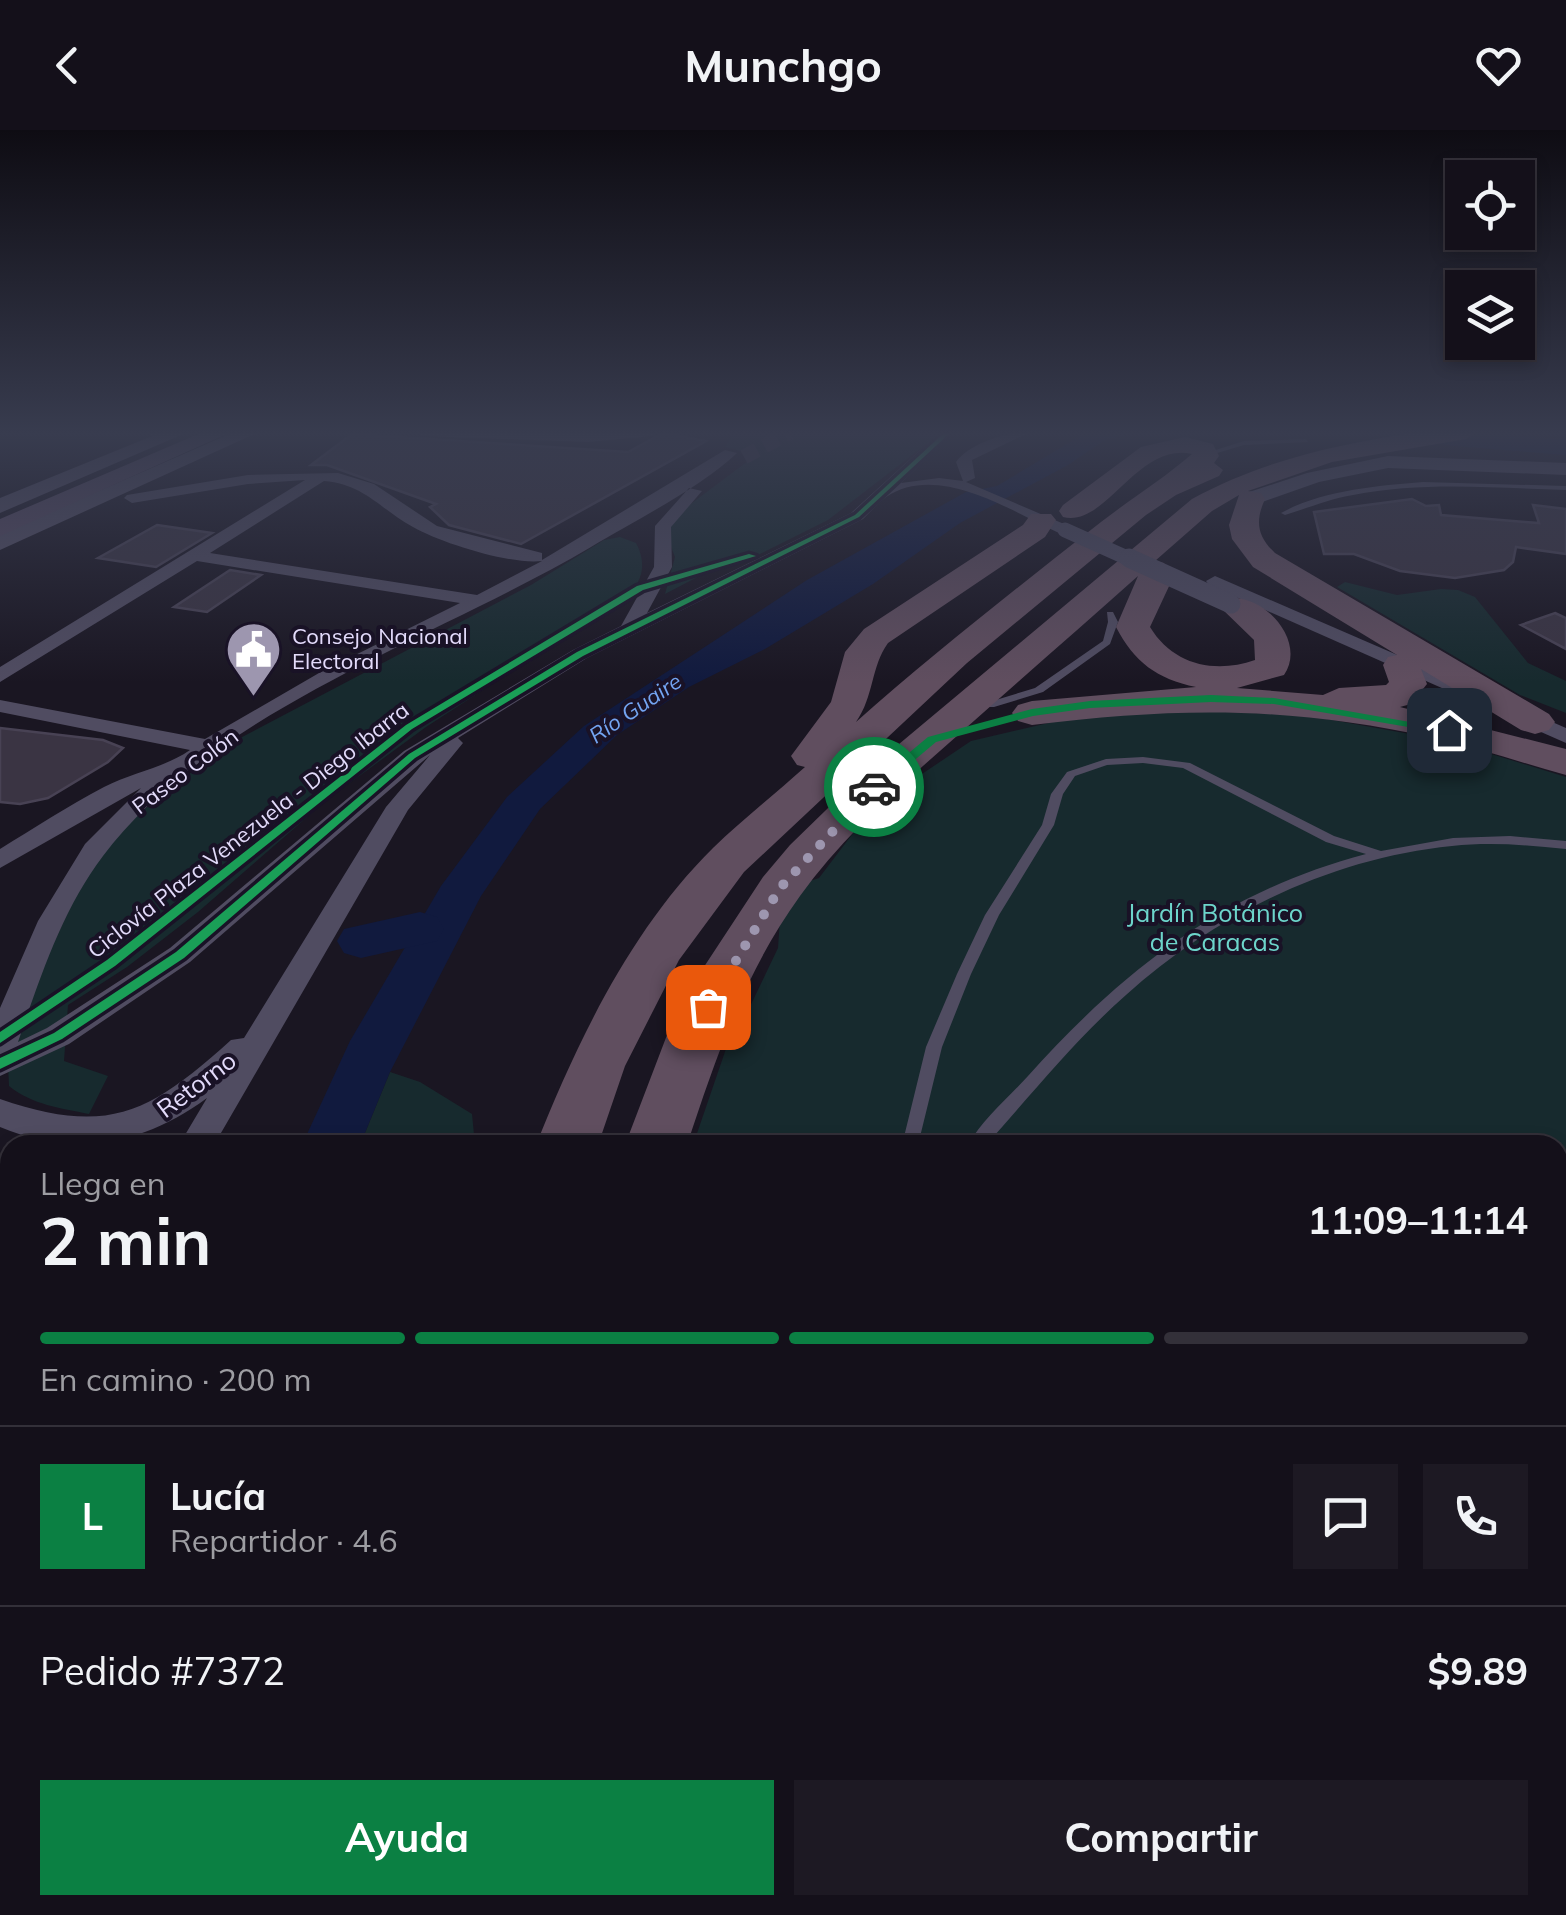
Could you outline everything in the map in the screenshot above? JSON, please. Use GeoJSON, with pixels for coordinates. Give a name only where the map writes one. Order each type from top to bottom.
{"type":"FeatureCollection","features":[{"type":"Feature","properties":{"kind":"highway"},"geometry":{"type":"LineString","coordinates":[[571,1135],[596,1066],[658,951],[844,714],[863,652],[876,636],[1056,515]]}},
{"type":"Feature","properties":{"kind":"highway"},"geometry":{"type":"LineString","coordinates":[[753,834],[954,655],[1132,515]]}},
{"type":"Feature","properties":{"kind":"highway"},"geometry":{"type":"LineString","coordinates":[[660,1135],[695,1035],[722,979],[780,888],[877,784],[1189,515]]}},
{"type":"Feature","properties":{"kind":"highway"},"geometry":{"type":"LineString","coordinates":[[932,740],[990,705],[1110,614],[1153,570],[1227,515]]}},
{"type":"Feature","properties":{"kind":"highway"},"geometry":{"type":"LineString","coordinates":[[1242,515],[1242,526],[1251,548],[1264,560],[1550,729]]}},
{"type":"Feature","properties":{"kind":"highway"},"geometry":{"type":"LineString","coordinates":[[954,655],[912,667],[890,663],[880,652],[892,637],[1052,518]]}},
{"type":"Feature","properties":{"kind":"highway"},"geometry":{"type":"LineString","coordinates":[[1153,570],[1151,594],[1133,626],[1145,648],[1178,671],[1219,678],[1271,667],[1276,647],[1272,636],[1227,597]]}},
{"type":"Feature","properties":{"kind":"highway"},"geometry":{"type":"LineString","coordinates":[[932,740],[1086,699],[1209,692],[1366,700],[1397,696],[1405,674]]}},
{"type":"Feature","properties":{"kind":"highway"},"geometry":{"type":"LineString","coordinates":[[1032,713],[1152,700],[1274,701],[1434,727],[1566,759]]}},
{"type":"Feature","properties":{"kind":"main road"},"geometry":{"type":"LineString","coordinates":[[0,543],[62,515]]}},
{"type":"Feature","properties":{"kind":"street"},"geometry":{"type":"LineString","coordinates":[[0,676],[258,515]]}},
{"type":"Feature","properties":{"kind":"street"},"geometry":{"type":"LineString","coordinates":[[406,515],[446,536],[536,557]]}},
{"type":"Feature","properties":{"kind":"street"},"geometry":{"type":"LineString","coordinates":[[480,601],[536,557],[605,515]]}},
{"type":"Feature","properties":{"kind":"street"},"geometry":{"type":"LineString","coordinates":[[193,555],[480,601],[638,515]]}},
{"type":"Feature","properties":{"kind":"street"},"geometry":{"type":"LineString","coordinates":[[630,627],[663,567],[663,526],[672,515]]}},
{"type":"Feature","properties":{"kind":"street"},"geometry":{"type":"LineString","coordinates":[[0,1064],[100,1010],[220,923],[412,756],[525,685],[630,627],[858,515]]}},
{"type":"Feature","properties":{"kind":"street"},"geometry":{"type":"LineString","coordinates":[[1046,515],[1405,674],[1550,729]]}},
{"type":"Feature","properties":{"kind":"street"},"geometry":{"type":"LineString","coordinates":[[1052,518],[1405,674],[1566,759]]}},
{"type":"Feature","properties":{"kind":"street","name":"Paseo Colón"},"geometry":{"type":"LineString","coordinates":[[0,1048],[41,940],[79,872],[132,808],[208,747],[357,660],[480,601]]}},
{"type":"Feature","properties":{"kind":"street"},"geometry":{"type":"LineString","coordinates":[[0,706],[208,747]]}},
{"type":"Feature","properties":{"kind":"street"},"geometry":{"type":"LineString","coordinates":[[202,1135],[398,808],[474,719]]}},
{"type":"Feature","properties":{"kind":"street"},"geometry":{"type":"LineString","coordinates":[[0,860],[111,792],[208,747]]}},
{"type":"Feature","properties":{"kind":"street","name":"Retorno"},"geometry":{"type":"LineString","coordinates":[[0,1112],[61,1132],[91,1133],[147,1122],[203,1086],[268,1024]]}},
{"type":"Feature","properties":{"kind":"lane"},"geometry":{"type":"LineString","coordinates":[[912,1135],[934,1047],[964,974],[992,916],[1048,825],[1057,794],[1071,774],[1106,762],[1186,766],[1330,840],[1378,854]]}},
{"type":"Feature","properties":{"kind":"lane"},"geometry":{"type":"LineString","coordinates":[[985,1135],[1106,1003],[1175,947],[1252,902],[1378,854],[1476,838],[1566,845]]}},
{"type":"Feature","properties":{"kind":"green space"},"geometry":{"type":"Polygon","coordinates":[[[676,515],[834,515],[760,554],[709,571],[665,594],[675,557],[665,531],[668,521],[676,515]]]}},
{"type":"Feature","properties":{"kind":"green space"},"geometry":{"type":"Polygon","coordinates":[[[620,537],[636,543],[642,565],[640,579],[626,597],[426,727],[328,799],[198,912],[127,967],[68,1005],[64,1061],[108,1076],[89,1114],[37,1102],[9,1086],[8,1063],[33,987],[83,880],[127,823],[225,746],[531,585],[604,540],[620,537]]]}},
{"type":"Feature","properties":{"kind":"green space"},"geometry":{"type":"Polygon","coordinates":[[[1345,582],[1397,595],[1441,589],[1475,597],[1528,663],[1566,681],[1566,713],[1520,695],[1337,587],[1345,582]]]}},
{"type":"Feature","properties":{"kind":"green space","name":"Jardín Botánico de Caracas"},"geometry":{"type":"Polygon","coordinates":[[[1154,709],[1304,715],[1449,741],[1566,777],[1566,1135],[696,1135],[729,1040],[745,1017],[778,948],[780,919],[810,881],[819,878],[857,828],[870,823],[913,780],[971,741],[1079,716],[1154,709]]]}},
{"type":"Feature","properties":{"kind":"green space"},"geometry":{"type":"Polygon","coordinates":[[[390,1072],[420,1082],[472,1114],[474,1135],[364,1135],[390,1072]]]}},
{"type":"Feature","properties":{"kind":"water","name":"Río Guaire"},"geometry":{"type":"Polygon","coordinates":[[[924,515],[974,515],[873,584],[765,649],[689,687],[617,735],[540,809],[481,896],[390,1072],[364,1135],[307,1135],[350,1041],[441,886],[507,797],[584,726],[807,580],[924,515]]]}},
{"type":"Feature","properties":{"kind":"building"},"geometry":{"type":"Polygon","coordinates":[[[439,515],[573,515],[521,544],[449,525],[439,515]]]}},
{"type":"Feature","properties":{"kind":"building"},"geometry":{"type":"Polygon","coordinates":[[[1315,515],[1445,515],[1539,523],[1536,515],[1566,515],[1566,554],[1516,547],[1513,562],[1504,570],[1455,578],[1400,571],[1354,554],[1324,554],[1315,515]]]}},
{"type":"Feature","properties":{"kind":"building"},"geometry":{"type":"Polygon","coordinates":[[[157,525],[212,533],[156,567],[98,558],[157,525]]]}},
{"type":"Feature","properties":{"kind":"building"},"geometry":{"type":"Polygon","coordinates":[[[230,570],[261,575],[207,612],[174,607],[230,570]]]}},
{"type":"Feature","properties":{"kind":"building"},"geometry":{"type":"Polygon","coordinates":[[[1555,613],[1566,618],[1566,649],[1521,625],[1555,613]]]}},
{"type":"Feature","properties":{"kind":"building"},"geometry":{"type":"Polygon","coordinates":[[[0,728],[103,740],[123,748],[108,762],[48,798],[20,804],[0,802],[0,728]]]}},
{"type":"Feature","properties":{"kind":"waterway"},"geometry":{"type":"LineString","coordinates":[[361,941],[420,929]]}},
{"type":"Feature","properties":{"kind":"cycle path"},"geometry":{"type":"LineString","coordinates":[[0,1064],[58,1036],[180,955],[412,756],[580,654],[858,515]]}},
{"type":"Feature","properties":{"kind":"cycle path","name":"Ciclovía Plaza Venezuela - Diego Ibarra"},"geometry":{"type":"LineString","coordinates":[[0,1038],[111,963],[409,727],[640,588],[752,556]]}},
{"type":"Feature","properties":{"kind":"way so far"},"geometry":{"type":"LineString","coordinates":[[708,1007],[780,888],[874,787]]}},
{"type":"Feature","properties":{"kind":"place","name":"Consejo Nacional Electoral"},"geometry":{"type":"Point","coordinates":[253,698]}},
{"type":"Feature","properties":{"kind":"route"},"geometry":{"type":"LineString","coordinates":[[874,787],[932,740],[1032,713],[1090,705],[1211,698],[1274,701],[1449,730]]}}]}
